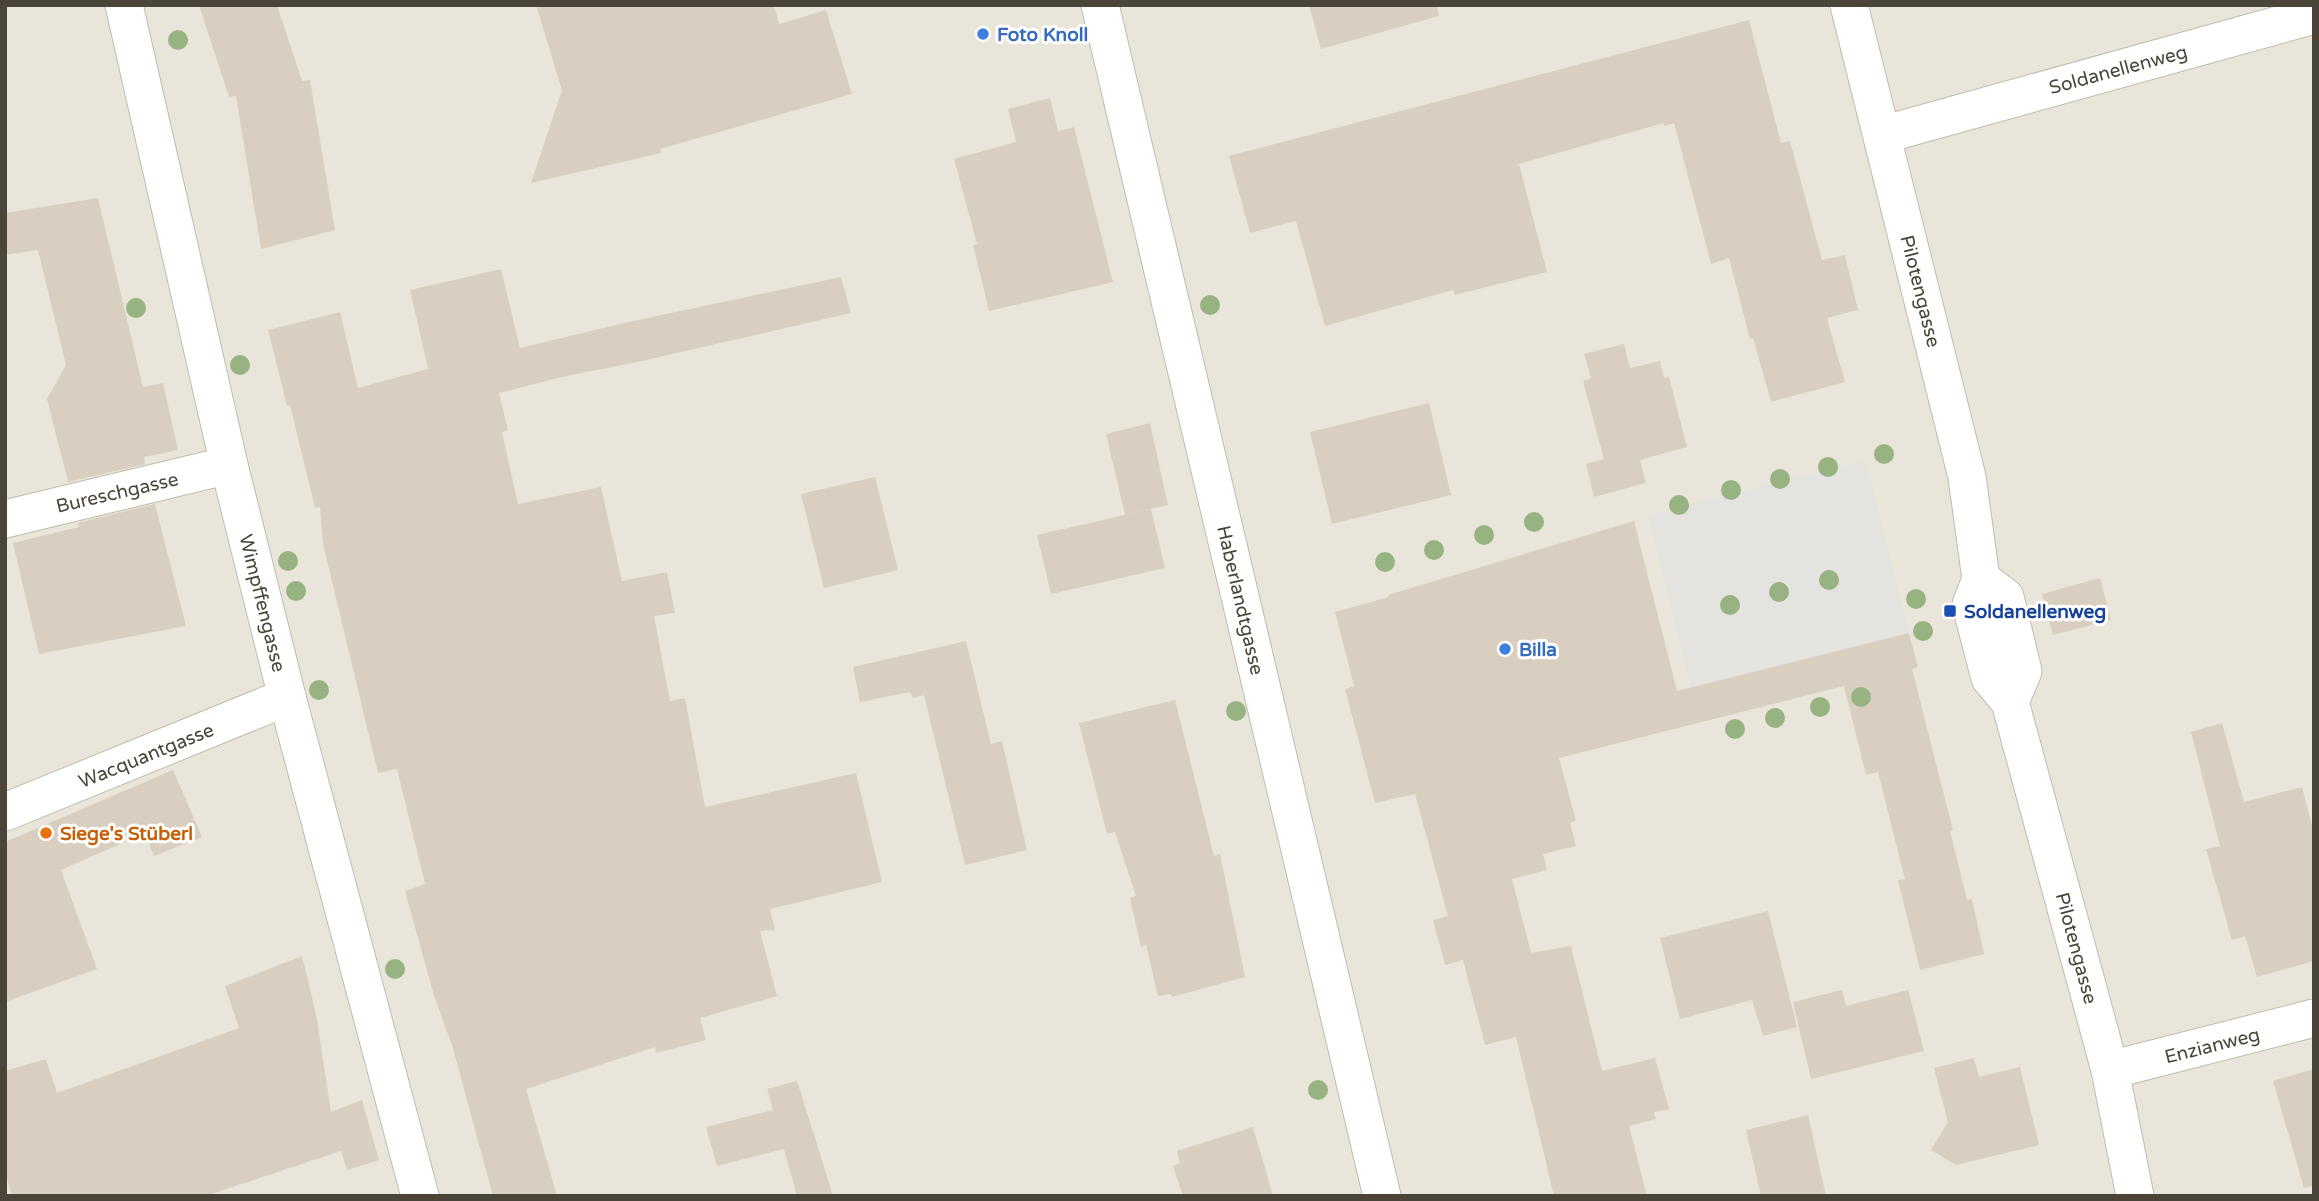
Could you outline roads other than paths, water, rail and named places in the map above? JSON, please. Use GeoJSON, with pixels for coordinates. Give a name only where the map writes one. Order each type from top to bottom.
{"type":"FeatureCollection","features":[{"type":"Feature","properties":{"kind":"street","name":"Wimpffengasse"},"geometry":{"type":"LineString","coordinates":[[124,5],[229,465],[287,697],[420,1196]]}},
{"type":"Feature","properties":{"kind":"street","name":"Haberlandtgasse"},"geometry":{"type":"LineString","coordinates":[[1101,5],[1382,1196]]}},
{"type":"Feature","properties":{"kind":"street","name":"Pilotengasse"},"geometry":{"type":"LineString","coordinates":[[1849,5],[1967,477],[1981,579],[1971,605],[1990,678],[2010,702],[2110,1070],[2129,1194]]}},
{"type":"Feature","properties":{"kind":"street","name":"Soldanellenweg"},"geometry":{"type":"LineString","coordinates":[[1882,135],[2314,15]]}},
{"type":"Feature","properties":{"kind":"street","name":"Bureschgasse"},"geometry":{"type":"LineString","coordinates":[[5,519],[229,465]]}},
{"type":"Feature","properties":{"kind":"street","name":"Wacquantgasse"},"geometry":{"type":"LineString","coordinates":[[5,813],[287,697]]}},
{"type":"Feature","properties":{"kind":"street","name":"Enzianweg"},"geometry":{"type":"LineString","coordinates":[[2110,1070],[2314,1018]]}},
{"type":"Feature","properties":{"kind":"place","name":"Foto Knoll"},"geometry":{"type":"Point","coordinates":[983,34]}},
{"type":"Feature","properties":{"kind":"place","name":"Soldanellenweg"},"geometry":{"type":"Point","coordinates":[1950,611]}},
{"type":"Feature","properties":{"kind":"place","name":"Billa"},"geometry":{"type":"Point","coordinates":[1505,649]}},
{"type":"Feature","properties":{"kind":"place","name":"Siege's Stüberl"},"geometry":{"type":"Point","coordinates":[46,833]}}]}
